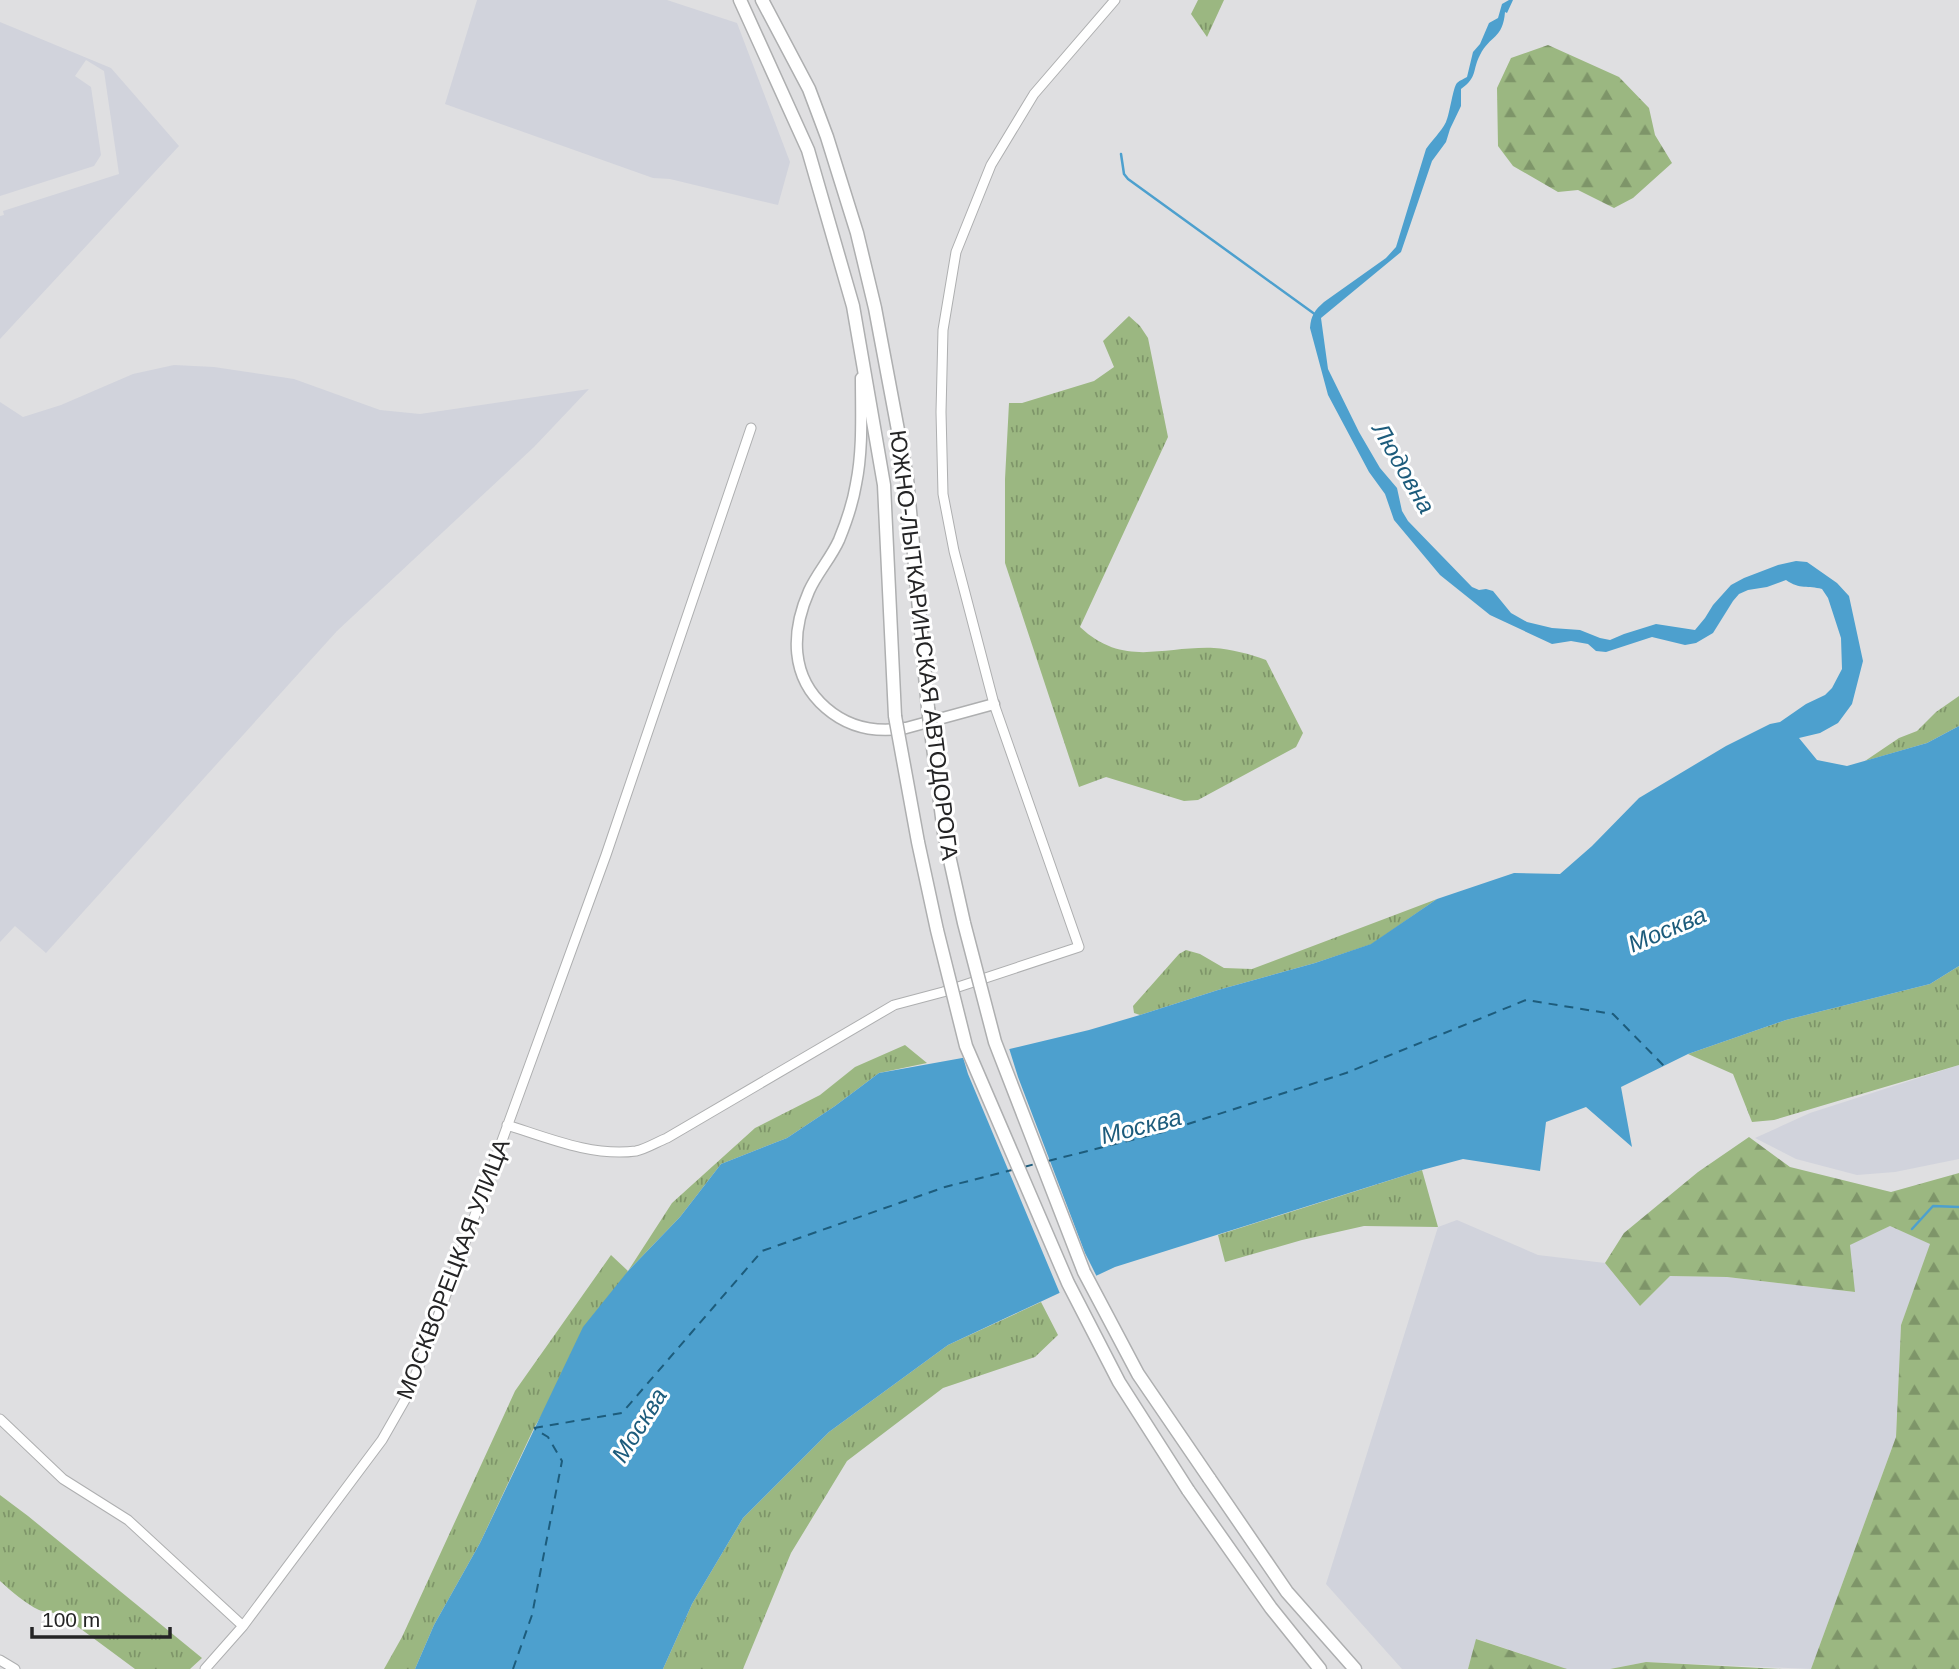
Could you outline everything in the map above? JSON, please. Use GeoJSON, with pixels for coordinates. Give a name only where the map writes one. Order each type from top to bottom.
{"type":"FeatureCollection","features":[{"type":"Feature","properties":{"kind":"main road","name":"ЮЖНО-ЛЫТКАРИНСКАЯ АВТОДОРОГА"},"geometry":{"type":"LineString","coordinates":[[740,0],[807,150],[853,306],[884,485],[895,716],[918,842],[966,1046],[1068,1283],[1119,1382],[1188,1490],[1271,1608],[1321,1669]]}},
{"type":"Feature","properties":{"kind":"main road","name":"ЮЖНО-ЛЫТКАРИНСКАЯ АВТОДОРОГА"},"geometry":{"type":"LineString","coordinates":[[762,0],[809,89],[827,136],[857,233],[875,308],[907,478],[928,708],[944,833],[995,1042],[1084,1272],[1138,1374],[1287,1592],[1355,1669]]}},
{"type":"Feature","properties":{"kind":"street"},"geometry":{"type":"LineString","coordinates":[[507,1125],[568,1144],[606,1152],[639,1151],[667,1138],[894,1005],[943,992],[1079,947],[994,704],[954,551],[943,494],[943,330],[956,252],[990,165],[1034,94],[1115,0]]}},
{"type":"Feature","properties":{"kind":"street"},"geometry":{"type":"LineString","coordinates":[[861,351],[862,434],[856,484],[838,541],[809,591],[796,634],[800,668],[809,688],[823,705],[841,719],[872,730],[906,728],[994,704]]}},
{"type":"Feature","properties":{"kind":"street","name":"МОСКВОРЕЦКАЯ УЛИЦА"},"geometry":{"type":"LineString","coordinates":[[205,1669],[243,1626],[382,1440],[406,1398],[583,917],[751,428]]}},
{"type":"Feature","properties":{"kind":"street"},"geometry":{"type":"LineString","coordinates":[[0,1419],[63,1479],[128,1520],[243,1626]]}},
{"type":"Feature","properties":{"kind":"street"},"geometry":{"type":"LineString","coordinates":[[0,1660],[15,1669]]}},
{"type":"Feature","properties":{"kind":"shaded area"},"geometry":{"type":"Polygon","coordinates":[[[477,0],[667,0],[737,23],[790,162],[778,205],[670,179],[653,178],[445,104],[477,0]]]}},
{"type":"Feature","properties":{"kind":"shaded area"},"geometry":{"type":"Polygon","coordinates":[[[0,22],[111,68],[179,146],[0,339],[0,216],[4,215],[3,211],[119,174],[104,71],[86,60],[75,76],[91,87],[101,155],[94,166],[0,196],[0,22]]]}},
{"type":"Feature","properties":{"kind":"shaded area"},"geometry":{"type":"Polygon","coordinates":[[[174,365],[214,367],[294,379],[380,410],[420,414],[589,389],[534,447],[337,631],[46,953],[15,926],[0,942],[0,402],[23,417],[61,405],[133,374],[174,365]]]}},
{"type":"Feature","properties":{"kind":"shaded area"},"geometry":{"type":"Polygon","coordinates":[[[1959,1065],[1959,1159],[1895,1172],[1857,1175],[1796,1159],[1755,1138],[1810,1113],[1959,1065]]]}},
{"type":"Feature","properties":{"kind":"shaded area"},"geometry":{"type":"Polygon","coordinates":[[[1457,1220],[1538,1255],[1605,1263],[1640,1306],[1670,1276],[1727,1277],[1854,1292],[1849,1245],[1890,1226],[1931,1244],[1901,1325],[1896,1437],[1811,1669],[1646,1662],[1610,1669],[1567,1669],[1477,1639],[1468,1669],[1402,1669],[1326,1584],[1438,1227],[1457,1220]]]}},
{"type":"Feature","properties":{"kind":"green space"},"geometry":{"type":"Polygon","coordinates":[[[1198,0],[1224,0],[1207,37],[1191,14],[1198,0]]]}},
{"type":"Feature","properties":{"kind":"green space"},"geometry":{"type":"Polygon","coordinates":[[[1548,45],[1619,77],[1649,108],[1655,135],[1672,163],[1633,198],[1614,208],[1578,190],[1558,192],[1513,166],[1498,146],[1497,88],[1511,58],[1548,45]]]}},
{"type":"Feature","properties":{"kind":"green space"},"geometry":{"type":"Polygon","coordinates":[[[1129,316],[1148,338],[1168,437],[1080,627],[1096,640],[1128,651],[1214,648],[1266,660],[1303,733],[1296,747],[1198,800],[1184,801],[1106,777],[1079,787],[1005,563],[1009,403],[1022,403],[1094,381],[1114,367],[1103,341],[1129,316]]]}},
{"type":"Feature","properties":{"kind":"green space"},"geometry":{"type":"Polygon","coordinates":[[[1959,696],[1959,726],[1927,743],[1865,761],[1899,738],[1917,731],[1936,712],[1959,696]]]}},
{"type":"Feature","properties":{"kind":"green space"},"geometry":{"type":"Polygon","coordinates":[[[1437,899],[1372,944],[1140,1015],[1134,1013],[1133,1006],[1179,954],[1186,950],[1200,954],[1224,968],[1252,969],[1437,899]]]}},
{"type":"Feature","properties":{"kind":"green space"},"geometry":{"type":"Polygon","coordinates":[[[1959,966],[1959,1065],[1774,1120],[1752,1122],[1733,1074],[1688,1054],[1786,1020],[1930,984],[1959,966]]]}},
{"type":"Feature","properties":{"kind":"green space"},"geometry":{"type":"Polygon","coordinates":[[[905,1045],[927,1063],[879,1073],[787,1138],[721,1164],[680,1217],[628,1271],[672,1203],[755,1128],[820,1095],[855,1067],[905,1045]]]}},
{"type":"Feature","properties":{"kind":"green space"},"geometry":{"type":"Polygon","coordinates":[[[1749,1137],[1790,1167],[1891,1192],[1959,1173],[1959,1669],[1811,1669],[1896,1437],[1901,1325],[1930,1244],[1890,1226],[1850,1245],[1855,1292],[1727,1277],[1670,1276],[1640,1306],[1605,1263],[1624,1233],[1698,1172],[1749,1137]]]}},
{"type":"Feature","properties":{"kind":"green space"},"geometry":{"type":"Polygon","coordinates":[[[1422,1170],[1438,1227],[1364,1226],[1225,1262],[1218,1235],[1422,1170]]]}},
{"type":"Feature","properties":{"kind":"green space"},"geometry":{"type":"Polygon","coordinates":[[[611,1255],[628,1271],[534,1428],[480,1543],[434,1625],[415,1669],[384,1669],[402,1637],[515,1391],[611,1255]]]}},
{"type":"Feature","properties":{"kind":"green space"},"geometry":{"type":"Polygon","coordinates":[[[1041,1302],[1058,1335],[1035,1357],[943,1388],[847,1461],[791,1553],[743,1669],[663,1669],[692,1604],[743,1518],[829,1432],[948,1345],[1041,1302]]]}},
{"type":"Feature","properties":{"kind":"green space"},"geometry":{"type":"Polygon","coordinates":[[[0,1495],[202,1658],[190,1669],[135,1669],[62,1615],[39,1610],[14,1593],[0,1581],[0,1495]]]}},
{"type":"Feature","properties":{"kind":"green space"},"geometry":{"type":"Polygon","coordinates":[[[1476,1639],[1567,1669],[1468,1669],[1476,1639]]]}},
{"type":"Feature","properties":{"kind":"green space"},"geometry":{"type":"Polygon","coordinates":[[[1646,1662],[1782,1669],[1610,1669],[1646,1662]]]}},
{"type":"Feature","properties":{"kind":"water","name":"Москва"},"geometry":{"type":"Polygon","coordinates":[[[1513,0],[1507,13],[1505,12],[1502,27],[1484,49],[1472,77],[1461,89],[1461,106],[1446,142],[1432,161],[1401,252],[1321,318],[1328,369],[1359,432],[1380,468],[1397,488],[1402,511],[1408,521],[1472,587],[1493,591],[1511,613],[1527,622],[1552,628],[1580,630],[1610,640],[1656,624],[1695,630],[1731,585],[1778,565],[1796,561],[1807,562],[1837,583],[1849,596],[1863,661],[1852,704],[1838,723],[1820,733],[1799,738],[1817,760],[1847,766],[1927,743],[1959,726],[1959,966],[1930,984],[1786,1020],[1688,1054],[1621,1087],[1632,1147],[1586,1107],[1546,1122],[1540,1171],[1463,1159],[1422,1170],[1115,1267],[948,1345],[829,1432],[743,1518],[692,1604],[663,1669],[415,1669],[434,1625],[480,1543],[583,1327],[628,1271],[680,1217],[721,1164],[787,1138],[879,1073],[1001,1051],[1089,1030],[1371,944],[1437,899],[1514,873],[1560,874],[1639,798],[1726,746],[1770,724],[1780,722],[1832,688],[1842,669],[1841,638],[1828,598],[1822,589],[1800,586],[1786,580],[1739,594],[1713,633],[1696,643],[1685,645],[1652,637],[1606,652],[1596,651],[1588,644],[1571,641],[1552,644],[1490,615],[1440,575],[1394,520],[1385,494],[1369,472],[1328,395],[1310,328],[1312,316],[1324,302],[1386,258],[1396,247],[1426,149],[1446,122],[1456,85],[1467,77],[1473,52],[1480,44],[1489,23],[1498,18],[1502,4],[1513,0]]]}},
{"type":"Feature","properties":{"kind":"pier"},"geometry":{"type":"Polygon","coordinates":[[[1008,1045],[1085,1253],[1098,1279],[1061,1296],[962,1054],[1008,1045]]]}},
{"type":"Feature","properties":{"kind":"waterway"},"geometry":{"type":"LineString","coordinates":[[1121,154],[1124,174],[1128,179],[1316,315]]}},
{"type":"Feature","properties":{"kind":"waterway"},"geometry":{"type":"LineString","coordinates":[[1912,1229],[1933,1206],[1959,1207]]}},
{"type":"Feature","properties":{"kind":"ferry route"},"geometry":{"type":"LineString","coordinates":[[1048,1161],[1163,1132],[1346,1073],[1526,1000],[1613,1014],[1664,1066]]}},
{"type":"Feature","properties":{"kind":"ferry route"},"geometry":{"type":"LineString","coordinates":[[1024,1167],[1035,1164]]}},
{"type":"Feature","properties":{"kind":"ferry route"},"geometry":{"type":"LineString","coordinates":[[534,1428],[622,1413],[762,1251],[945,1187],[1012,1170]]}},
{"type":"Feature","properties":{"kind":"ferry route"},"geometry":{"type":"LineString","coordinates":[[513,1669],[532,1615],[562,1461],[548,1437],[535,1429]]}},
{"type":"Feature","properties":{"kind":"water label","name":"Людовна"},"geometry":{"type":"Point","coordinates":[1404,468]}}]}
